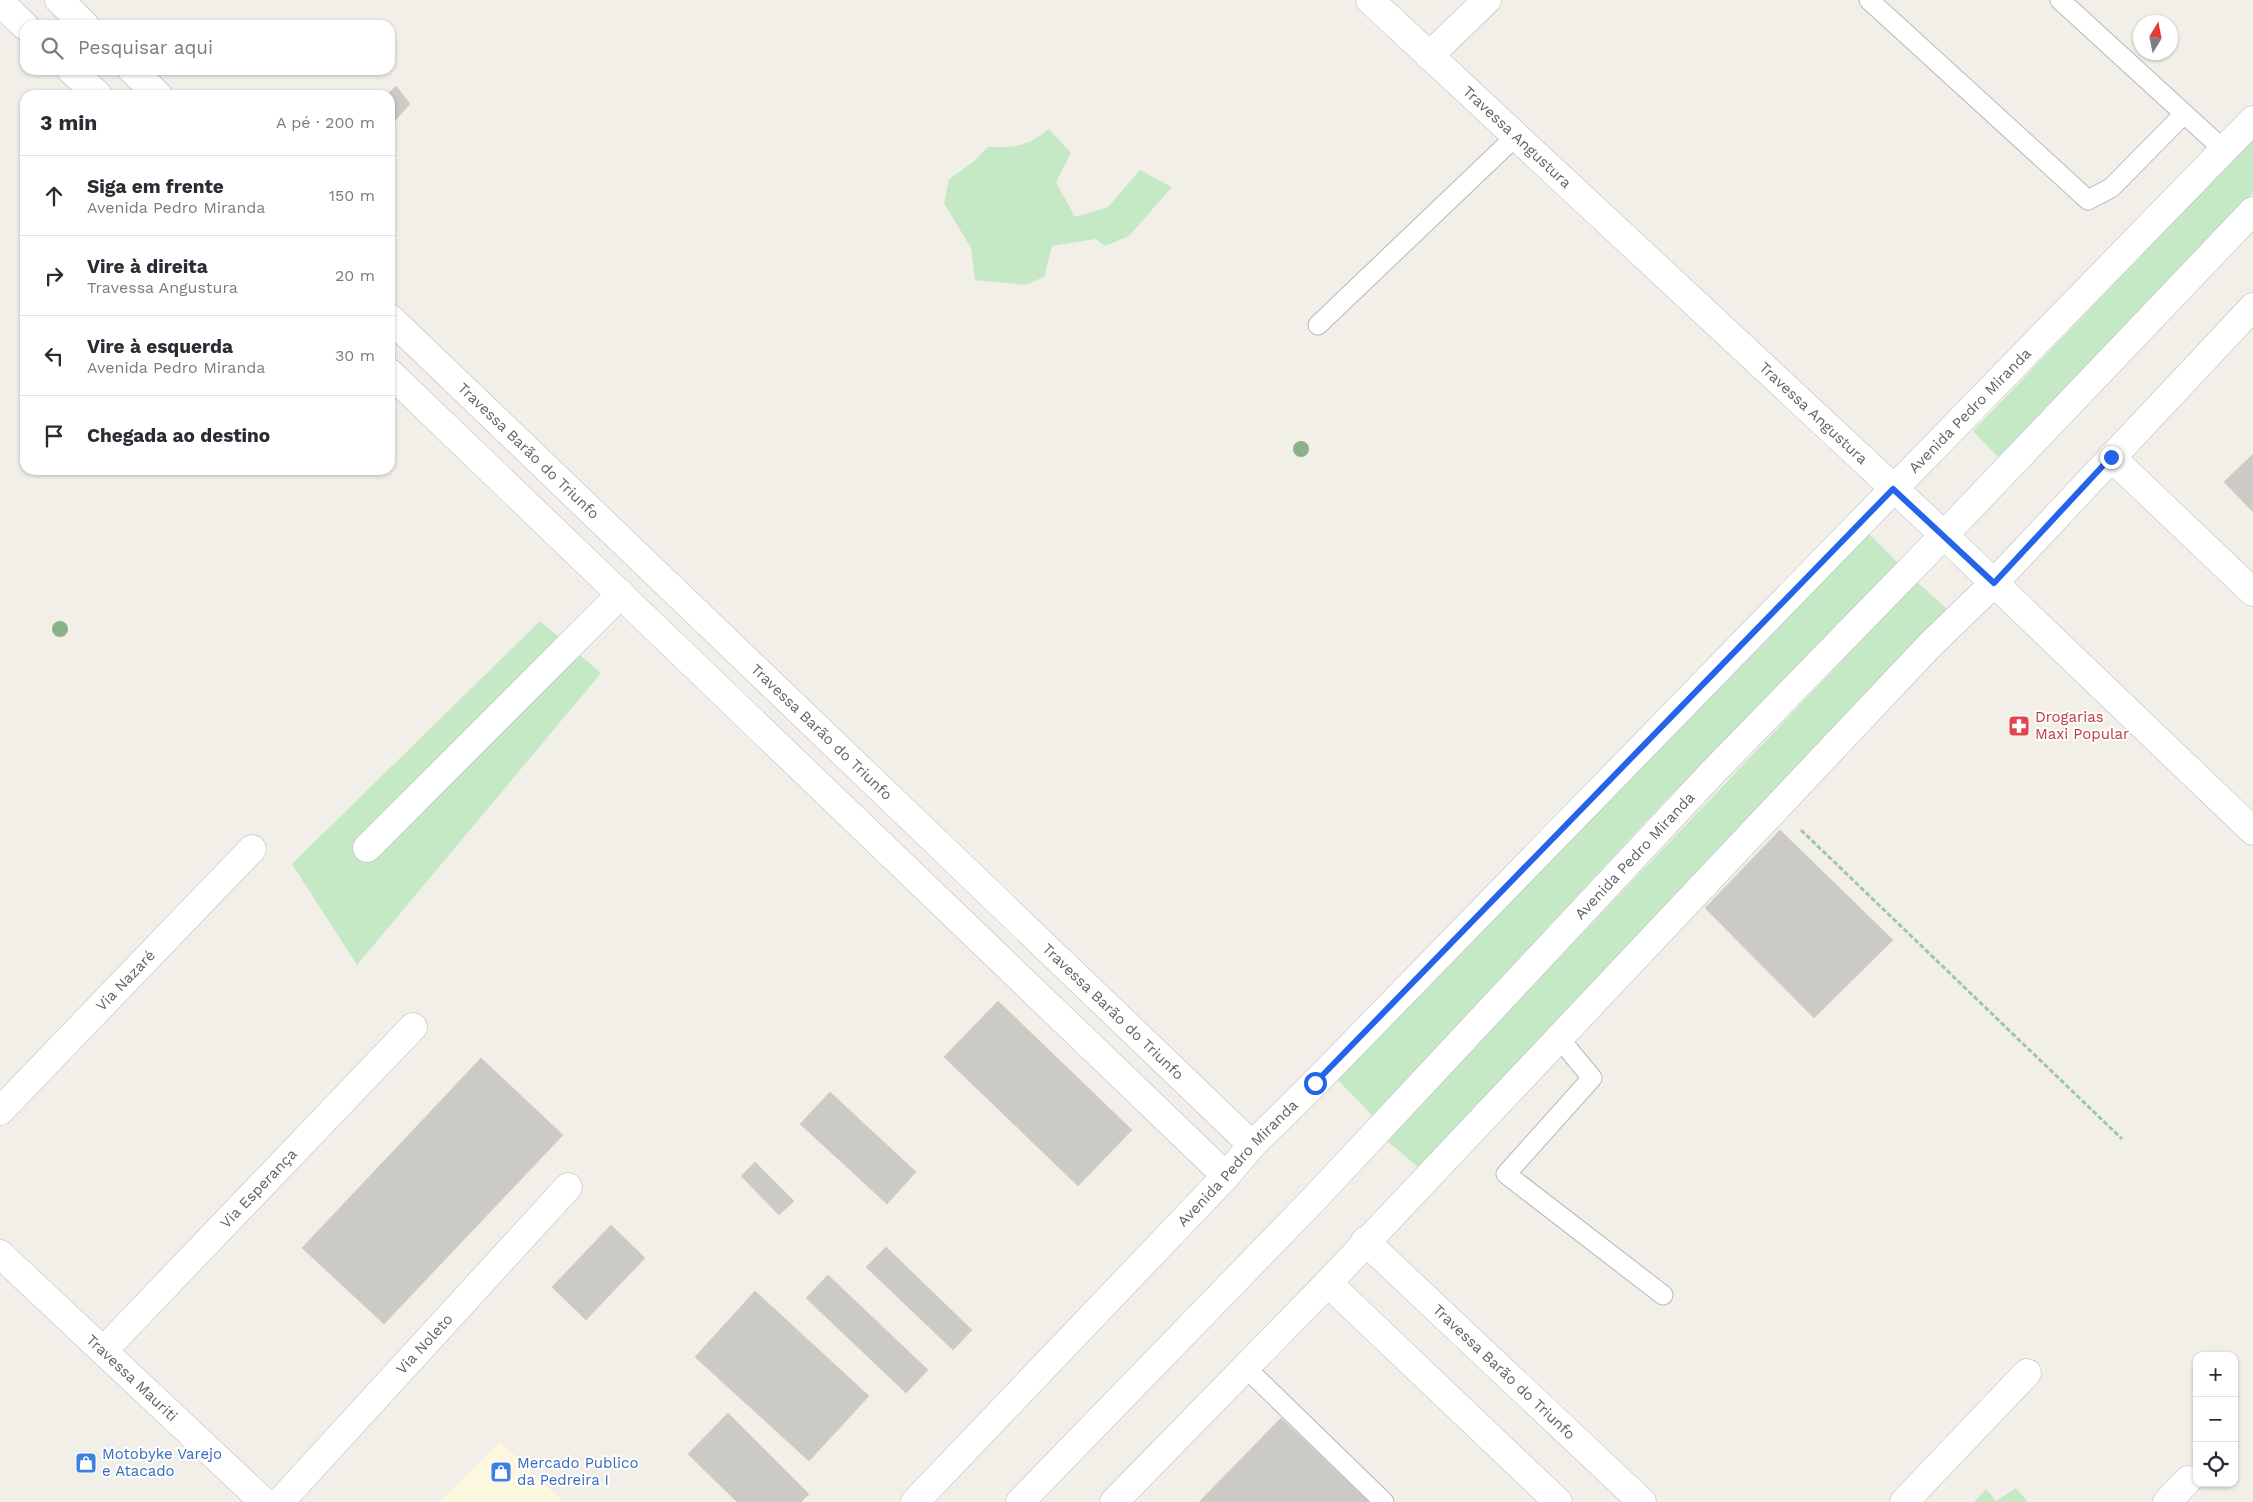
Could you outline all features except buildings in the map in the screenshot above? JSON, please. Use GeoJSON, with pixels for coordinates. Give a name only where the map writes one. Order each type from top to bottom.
{"type":"FeatureCollection","features":[{"type":"Feature","properties":{"kind":"street"},"geometry":{"type":"LineString","coordinates":[[59,0],[80,20]]}},
{"type":"Feature","properties":{"kind":"street","name":"Travessa Angustura"},"geometry":{"type":"LineString","coordinates":[[1370,0],[1944,535],[2253,831]]}},
{"type":"Feature","properties":{"kind":"street"},"geometry":{"type":"LineString","coordinates":[[1430,56],[1487,0]]}},
{"type":"Feature","properties":{"kind":"street"},"geometry":{"type":"LineString","coordinates":[[0,2],[20,21]]}},
{"type":"Feature","properties":{"kind":"street"},"geometry":{"type":"LineString","coordinates":[[76,75],[93,90]]}},
{"type":"Feature","properties":{"kind":"street"},"geometry":{"type":"LineString","coordinates":[[137,75],[153,90]]}},
{"type":"Feature","properties":{"kind":"street","name":"Avenida Pedro Miranda"},"geometry":{"type":"LineString","coordinates":[[915,1502],[1226,1176],[1252,1145],[1322,1076],[2253,120]]}},
{"type":"Feature","properties":{"kind":"street","name":"Avenida Pedro Miranda"},"geometry":{"type":"LineString","coordinates":[[1020,1502],[1327,1186],[1712,773],[1944,535],[2253,211]]}},
{"type":"Feature","properties":{"kind":"street"},"geometry":{"type":"LineString","coordinates":[[1114,1502],[1244,1366],[1328,1282],[1930,645],[1994,583],[2253,307]]}},
{"type":"Feature","properties":{"kind":"street","name":"Travessa Barão do Triunfo"},"geometry":{"type":"LineString","coordinates":[[395,323],[1252,1145]]}},
{"type":"Feature","properties":{"kind":"street"},"geometry":{"type":"LineString","coordinates":[[395,378],[1226,1176]]}},
{"type":"Feature","properties":{"kind":"street"},"geometry":{"type":"LineString","coordinates":[[2111,457],[2253,592]]}},
{"type":"Feature","properties":{"kind":"street"},"geometry":{"type":"LineString","coordinates":[[570,544],[598,518]]}},
{"type":"Feature","properties":{"kind":"street"},"geometry":{"type":"LineString","coordinates":[[367,848],[621,594]]}},
{"type":"Feature","properties":{"kind":"street","name":"Via Nazaré"},"geometry":{"type":"LineString","coordinates":[[0,1111],[252,849]]}},
{"type":"Feature","properties":{"kind":"street","name":"Via Esperança"},"geometry":{"type":"LineString","coordinates":[[103,1351],[413,1027]]}},
{"type":"Feature","properties":{"kind":"street","name":"Via Noleto"},"geometry":{"type":"LineString","coordinates":[[280,1502],[568,1187]]}},
{"type":"Feature","properties":{"kind":"street","name":"Travessa Barão do Triunfo"},"geometry":{"type":"LineString","coordinates":[[1365,1242],[1642,1502]]}},
{"type":"Feature","properties":{"kind":"street","name":"Travessa Mauriti"},"geometry":{"type":"LineString","coordinates":[[0,1254],[264,1502]]}},
{"type":"Feature","properties":{"kind":"street"},"geometry":{"type":"LineString","coordinates":[[1328,1282],[1558,1502]]}},
{"type":"Feature","properties":{"kind":"street"},"geometry":{"type":"LineString","coordinates":[[1904,1502],[2027,1373]]}},
{"type":"Feature","properties":{"kind":"street"},"geometry":{"type":"LineString","coordinates":[[2167,1502],[2188,1480]]}},
{"type":"Feature","properties":{"kind":"lane"},"geometry":{"type":"LineString","coordinates":[[1869,0],[2088,200],[2111,188],[2184,114]]}},
{"type":"Feature","properties":{"kind":"lane"},"geometry":{"type":"LineString","coordinates":[[2060,0],[2224,150]]}},
{"type":"Feature","properties":{"kind":"lane"},"geometry":{"type":"LineString","coordinates":[[1318,325],[1516,136]]}},
{"type":"Feature","properties":{"kind":"lane"},"geometry":{"type":"LineString","coordinates":[[1559,1038],[1592,1078],[1506,1174],[1663,1295]]}},
{"type":"Feature","properties":{"kind":"lane"},"geometry":{"type":"LineString","coordinates":[[1244,1366],[1384,1502]]}},
{"type":"Feature","properties":{"kind":"path"},"geometry":{"type":"LineString","coordinates":[[1777,808],[2122,1139]]}},
{"type":"Feature","properties":{"kind":"shaded area","name":"Mercado Publico da Pedreira I"},"geometry":{"type":"Polygon","coordinates":[[[501,1442],[563,1502],[439,1502],[501,1442]]]}},
{"type":"Feature","properties":{"kind":"green space"},"geometry":{"type":"Polygon","coordinates":[[[1049,129],[1071,153],[1056,182],[1075,217],[1108,207],[1140,170],[1172,187],[1129,236],[1105,246],[1096,239],[1052,246],[1044,277],[1025,285],[975,280],[971,248],[944,203],[949,179],[973,162],[988,147],[1021,145],[1049,129]]]}},
{"type":"Feature","properties":{"kind":"green space"},"geometry":{"type":"Polygon","coordinates":[[[2253,139],[2253,193],[1998,457],[1973,431],[2253,139]]]}},
{"type":"Feature","properties":{"kind":"green space"},"geometry":{"type":"Polygon","coordinates":[[[1866,531],[1899,564],[1661,805],[1373,1116],[1336,1078],[1866,531]]]}},
{"type":"Feature","properties":{"kind":"green space"},"geometry":{"type":"Polygon","coordinates":[[[1917,582],[1948,610],[1419,1168],[1386,1140],[1917,582]]]}},
{"type":"Feature","properties":{"kind":"green space"},"geometry":{"type":"Polygon","coordinates":[[[540,621],[601,673],[357,965],[292,864],[540,621]]]}},
{"type":"Feature","properties":{"kind":"green space"},"geometry":{"type":"Polygon","coordinates":[[[2016,1488],[2028,1502],[1974,1502],[1986,1489],[1996,1501],[2016,1488]]]}},
{"type":"Feature","properties":{"kind":"place","name":"Drogarias Maxi Popular"},"geometry":{"type":"Point","coordinates":[2019,726]}},
{"type":"Feature","properties":{"kind":"place","name":"Motobyke Varejo e Atacado"},"geometry":{"type":"Point","coordinates":[86,1463]}},
{"type":"Feature","properties":{"kind":"place","name":"Mercado Publico da Pedreira I"},"geometry":{"type":"Point","coordinates":[501,1472]}},
{"type":"Feature","properties":{"kind":"route"},"geometry":{"type":"LineString","coordinates":[[1315,1083],[1893,489],[1994,583],[2111,457]]}}]}
